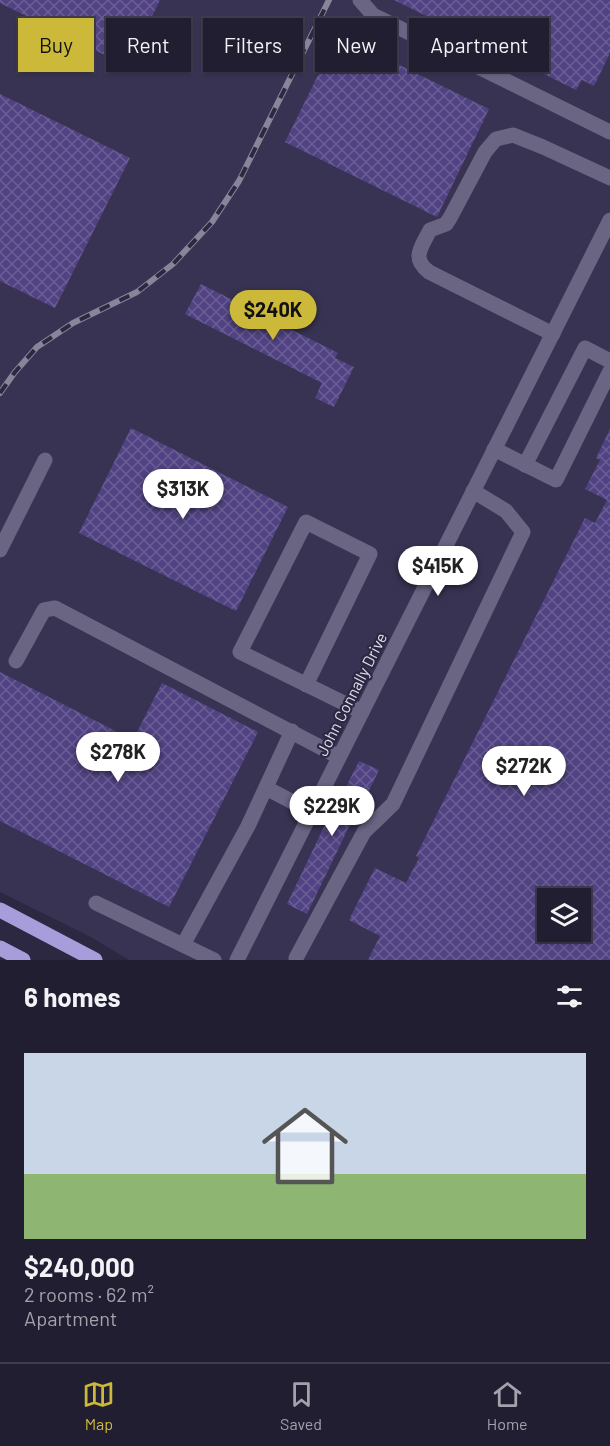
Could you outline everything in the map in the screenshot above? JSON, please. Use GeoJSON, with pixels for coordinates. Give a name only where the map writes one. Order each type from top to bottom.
{"type":"FeatureCollection","features":[{"type":"Feature","properties":{"kind":"main road"},"geometry":{"type":"LineString","coordinates":[[0,910],[95,960]]}},
{"type":"Feature","properties":{"kind":"main road"},"geometry":{"type":"LineString","coordinates":[[0,948],[23,960]]}},
{"type":"Feature","properties":{"kind":"street"},"geometry":{"type":"LineString","coordinates":[[360,0],[373,15],[610,132]]}},
{"type":"Feature","properties":{"kind":"street"},"geometry":{"type":"LineString","coordinates":[[553,334],[429,272],[423,267],[418,254],[430,230],[446,224],[485,152],[496,139],[513,135],[610,178]]}},
{"type":"Feature","properties":{"kind":"street","name":"John Connally Drive"},"geometry":{"type":"LineString","coordinates":[[237,960],[610,220]]}},
{"type":"Feature","properties":{"kind":"street"},"geometry":{"type":"LineString","coordinates":[[525,465],[585,348],[610,361]]}},
{"type":"Feature","properties":{"kind":"street"},"geometry":{"type":"LineString","coordinates":[[494,449],[556,480],[610,371]]}},
{"type":"Feature","properties":{"kind":"street"},"geometry":{"type":"LineString","coordinates":[[0,550],[45,460]]}},
{"type":"Feature","properties":{"kind":"street"},"geometry":{"type":"LineString","coordinates":[[296,958],[364,832],[393,804],[523,532],[506,511],[473,491]]}},
{"type":"Feature","properties":{"kind":"street"},"geometry":{"type":"LineString","coordinates":[[306,685],[370,554],[306,522],[240,652],[306,685],[362,712]]}},
{"type":"Feature","properties":{"kind":"street"},"geometry":{"type":"LineString","coordinates":[[16,661],[44,610],[55,608],[339,757]]}},
{"type":"Feature","properties":{"kind":"street"},"geometry":{"type":"LineString","coordinates":[[183,945],[248,826],[292,732]]}},
{"type":"Feature","properties":{"kind":"street"},"geometry":{"type":"LineString","coordinates":[[266,788],[312,812]]}},
{"type":"Feature","properties":{"kind":"street"},"geometry":{"type":"LineString","coordinates":[[96,903],[214,960]]}},
{"type":"Feature","properties":{"kind":"shaded area"},"geometry":{"type":"Polygon","coordinates":[[[0,0],[610,0],[610,960],[129,960],[91,937],[0,892],[0,0]]]}},
{"type":"Feature","properties":{"kind":"building"},"geometry":{"type":"Polygon","coordinates":[[[0,0],[160,0],[151,18],[106,18],[106,56],[94,50],[94,18],[30,18],[0,3],[0,0]]]}},
{"type":"Feature","properties":{"kind":"building"},"geometry":{"type":"Polygon","coordinates":[[[394,0],[610,0],[610,53],[594,86],[582,80],[576,90],[540,72],[549,72],[549,18],[430,18],[394,0]]]}},
{"type":"Feature","properties":{"kind":"building"},"geometry":{"type":"Polygon","coordinates":[[[397,64],[409,70],[409,72],[414,72],[489,109],[437,217],[285,142],[320,72],[397,72],[397,64]]]}},
{"type":"Feature","properties":{"kind":"building"},"geometry":{"type":"Polygon","coordinates":[[[0,94],[130,158],[55,308],[0,281],[0,94]]]}},
{"type":"Feature","properties":{"kind":"building"},"geometry":{"type":"Polygon","coordinates":[[[201,284],[338,353],[335,358],[354,367],[334,407],[315,398],[322,383],[185,314],[201,284]]]}},
{"type":"Feature","properties":{"kind":"building"},"geometry":{"type":"Polygon","coordinates":[[[131,428],[288,507],[236,611],[79,533],[131,428]]]}},
{"type":"Feature","properties":{"kind":"building"},"geometry":{"type":"Polygon","coordinates":[[[610,429],[610,960],[368,960],[380,936],[349,920],[375,868],[406,883],[419,858],[416,856],[585,518],[595,523],[607,500],[585,489],[600,460],[596,458],[610,429]]]}},
{"type":"Feature","properties":{"kind":"building"},"geometry":{"type":"Polygon","coordinates":[[[0,672],[133,740],[162,683],[258,732],[169,907],[0,821],[0,672]]]}},
{"type":"Feature","properties":{"kind":"building"},"geometry":{"type":"Polygon","coordinates":[[[359,761],[379,770],[307,914],[287,904],[332,810],[334,811],[359,761]]]}},
{"type":"Feature","properties":{"kind":"railway"},"geometry":{"type":"LineString","coordinates":[[0,393],[37,347],[73,323],[137,292],[173,264],[212,222],[239,181],[329,0]]}}]}
